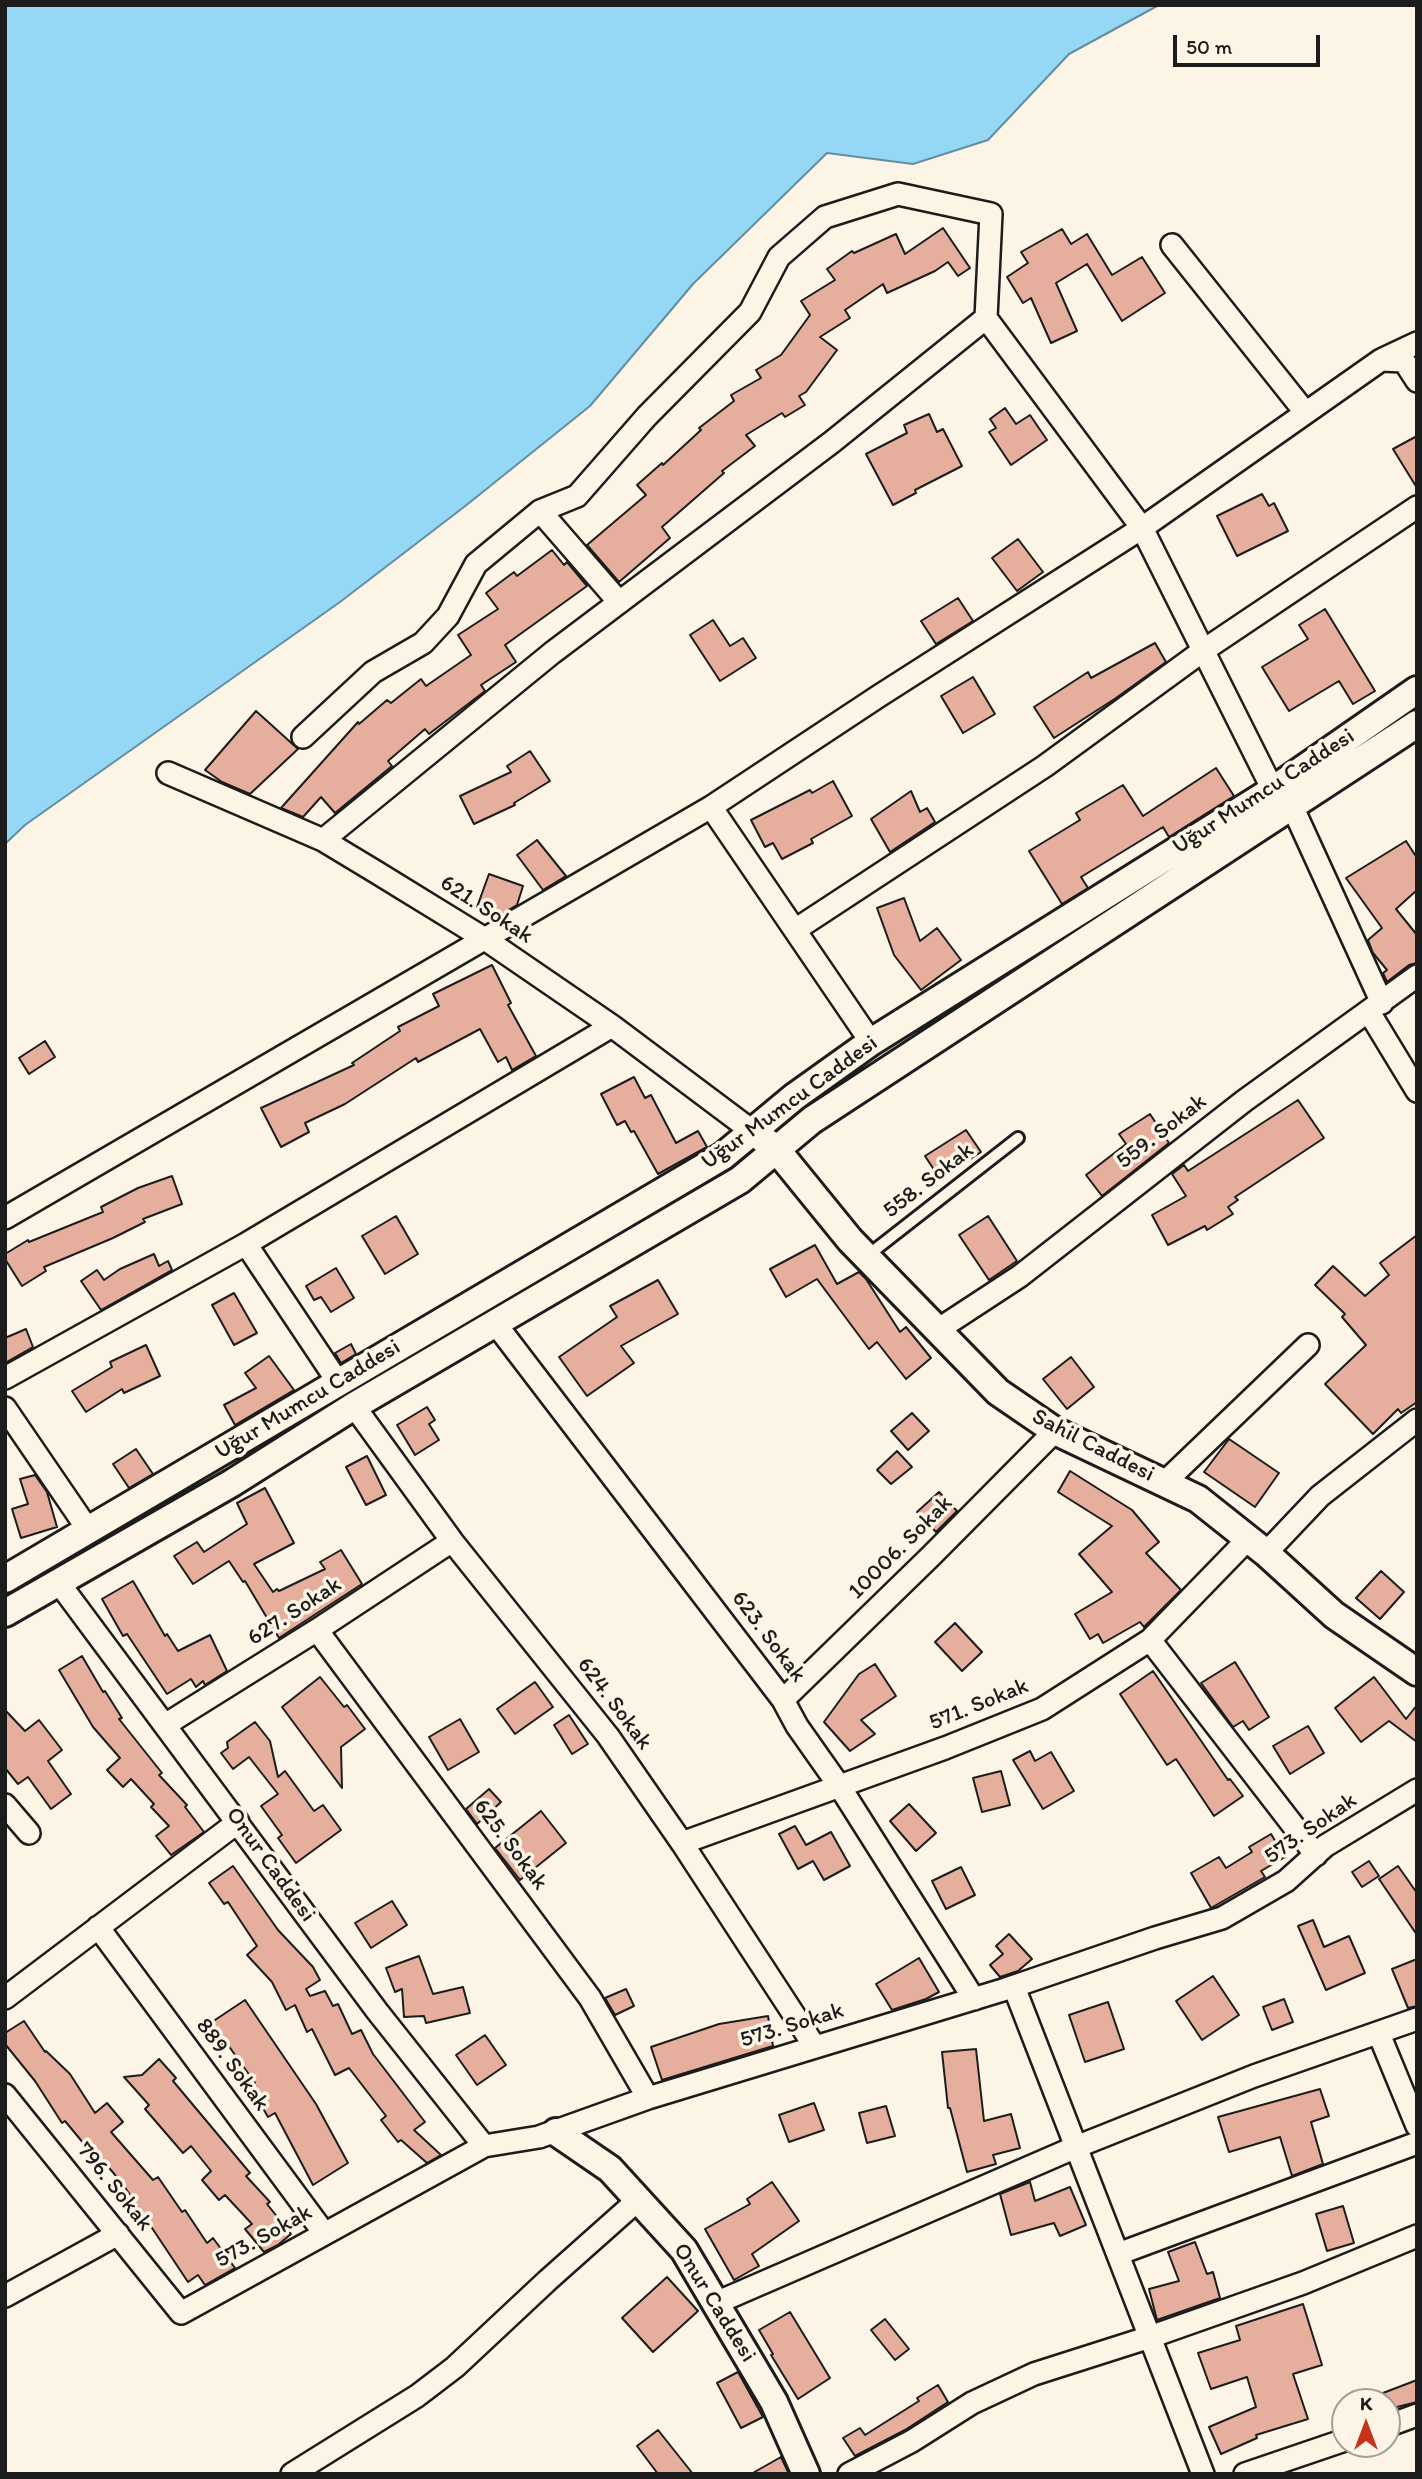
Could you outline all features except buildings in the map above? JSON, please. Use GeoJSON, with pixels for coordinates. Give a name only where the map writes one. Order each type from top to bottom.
{"type":"FeatureCollection","features":[{"type":"Feature","properties":{"kind":"street"},"geometry":{"type":"LineString","coordinates":[[303,737],[373,672],[423,643],[448,616],[476,564],[540,512],[577,496],[647,416],[750,312],[779,257],[825,217],[898,194],[991,214],[986,318],[1142,528],[1282,798],[1375,1007],[1417,1091]]}},
{"type":"Feature","properties":{"kind":"street"},"geometry":{"type":"LineString","coordinates":[[1172,245],[1306,412]]}},
{"type":"Feature","properties":{"kind":"street"},"geometry":{"type":"LineString","coordinates":[[323,840],[552,653],[832,442],[986,318]]}},
{"type":"Feature","properties":{"kind":"street"},"geometry":{"type":"LineString","coordinates":[[5,1218],[711,807],[1142,528],[1381,360],[1417,343]]}},
{"type":"Feature","properties":{"kind":"street"},"geometry":{"type":"LineString","coordinates":[[1381,360],[1404,361],[1417,381]]}},
{"type":"Feature","properties":{"kind":"street"},"geometry":{"type":"LineString","coordinates":[[795,930],[1045,766],[1204,650],[1417,507]]}},
{"type":"Feature","properties":{"kind":"street"},"geometry":{"type":"LineString","coordinates":[[540,512],[619,602]]}},
{"type":"Feature","properties":{"kind":"street","name":"Uğur Mumcu Caddesi"},"geometry":{"type":"LineString","coordinates":[[5,1613],[232,1483],[354,1406],[740,1181],[812,1120],[1282,798],[1417,690]]}},
{"type":"Feature","properties":{"kind":"street","name":"Uğur Mumcu Caddesi"},"geometry":{"type":"LineString","coordinates":[[5,1579],[723,1156],[794,1097],[872,1042],[1282,798],[1417,724]]}},
{"type":"Feature","properties":{"kind":"street","name":"621. Sokak"},"geometry":{"type":"LineString","coordinates":[[168,773],[323,840],[485,939],[612,1026],[752,1131]]}},
{"type":"Feature","properties":{"kind":"street"},"geometry":{"type":"LineString","coordinates":[[711,807],[872,1042]]}},
{"type":"Feature","properties":{"kind":"street","name":"559. Sokak"},"geometry":{"type":"LineString","coordinates":[[939,1329],[1020,1276],[1244,1101],[1417,976]]}},
{"type":"Feature","properties":{"kind":"street"},"geometry":{"type":"LineString","coordinates":[[5,1378],[246,1244],[612,1026]]}},
{"type":"Feature","properties":{"kind":"street","name":"Sahil Caddesi"},"geometry":{"type":"LineString","coordinates":[[752,1131],[776,1149],[850,1240],[998,1392],[1055,1431],[1198,1499],[1257,1546],[1334,1615],[1417,1672]]}},
{"type":"Feature","properties":{"kind":"street"},"geometry":{"type":"LineString","coordinates":[[246,1244],[338,1382]]}},
{"type":"Feature","properties":{"kind":"street","name":"623. Sokak"},"geometry":{"type":"LineString","coordinates":[[495,1323],[783,1700],[797,1726],[840,1787],[974,1999]]}},
{"type":"Feature","properties":{"kind":"street"},"geometry":{"type":"LineString","coordinates":[[1164,1483],[1308,1345]]}},
{"type":"Feature","properties":{"kind":"street","name":"624. Sokak"},"geometry":{"type":"LineString","coordinates":[[354,1406],[452,1541],[608,1736],[682,1843],[815,2047]]}},
{"type":"Feature","properties":{"kind":"street"},"geometry":{"type":"LineString","coordinates":[[5,1408],[89,1531]]}},
{"type":"Feature","properties":{"kind":"street","name":"10006. Sokak"},"geometry":{"type":"LineString","coordinates":[[783,1700],[1055,1431]]}},
{"type":"Feature","properties":{"kind":"street","name":"571. Sokak"},"geometry":{"type":"LineString","coordinates":[[682,1843],[840,1787],[1042,1709],[1150,1640],[1257,1546],[1320,1496],[1412,1432]]}},
{"type":"Feature","properties":{"kind":"street","name":"627. Sokak"},"geometry":{"type":"LineString","coordinates":[[165,1725],[452,1541]]}},
{"type":"Feature","properties":{"kind":"street","name":"Onur Caddesi"},"geometry":{"type":"LineString","coordinates":[[59,1583],[377,2011],[484,2146]]}},
{"type":"Feature","properties":{"kind":"street","name":"625. Sokak"},"geometry":{"type":"LineString","coordinates":[[317,1630],[590,1998],[649,2098]]}},
{"type":"Feature","properties":{"kind":"street"},"geometry":{"type":"LineString","coordinates":[[1150,1640],[1316,1855]]}},
{"type":"Feature","properties":{"kind":"street","name":"573. Sokak"},"geometry":{"type":"LineString","coordinates":[[181,2313],[484,2146],[556,2132],[649,2098],[1014,1987],[1155,1938],[1222,1918],[1286,1881],[1325,1846],[1417,1790]]}},
{"type":"Feature","properties":{"kind":"street"},"geometry":{"type":"LineString","coordinates":[[5,1805],[29,1833]]}},
{"type":"Feature","properties":{"kind":"street"},"geometry":{"type":"LineString","coordinates":[[5,1998],[238,1822]]}},
{"type":"Feature","properties":{"kind":"street","name":"889. Sokak"},"geometry":{"type":"LineString","coordinates":[[98,1927],[324,2233]]}},
{"type":"Feature","properties":{"kind":"street"},"geometry":{"type":"LineString","coordinates":[[1014,1987],[1203,2474]]}},
{"type":"Feature","properties":{"kind":"street"},"geometry":{"type":"LineString","coordinates":[[716,2303],[1076,2147],[1254,2076],[1417,2019]]}},
{"type":"Feature","properties":{"kind":"street"},"geometry":{"type":"LineString","coordinates":[[1379,2034],[1417,2126]]}},
{"type":"Feature","properties":{"kind":"street","name":"796. Sokak"},"geometry":{"type":"LineString","coordinates":[[5,2095],[181,2313]]}},
{"type":"Feature","properties":{"kind":"street","name":"Onur Caddesi"},"geometry":{"type":"LineString","coordinates":[[556,2132],[610,2169],[684,2250],[774,2402],[806,2474]]}},
{"type":"Feature","properties":{"kind":"street"},"geometry":{"type":"LineString","coordinates":[[1118,2254],[1417,2143]]}},
{"type":"Feature","properties":{"kind":"street"},"geometry":{"type":"LineString","coordinates":[[292,2474],[315,2468],[455,2367],[639,2199]]}},
{"type":"Feature","properties":{"kind":"street"},"geometry":{"type":"LineString","coordinates":[[5,2296],[118,2234]]}},
{"type":"Feature","properties":{"kind":"street"},"geometry":{"type":"LineString","coordinates":[[849,2474],[912,2441],[972,2403],[1034,2374],[1150,2337],[1303,2283],[1417,2236]]}},
{"type":"Feature","properties":{"kind":"street"},"geometry":{"type":"LineString","coordinates":[[1245,2474],[1331,2445]]}},
{"type":"Feature","properties":{"kind":"lane","name":"558. Sokak"},"geometry":{"type":"LineString","coordinates":[[867,1256],[1018,1138]]}},
{"type":"Feature","properties":{"kind":"water"},"geometry":{"type":"Polygon","coordinates":[[[5,5],[1159,5],[1069,54],[988,140],[913,164],[827,153],[693,284],[590,406],[340,602],[25,825],[5,844],[5,5]]]}}]}
